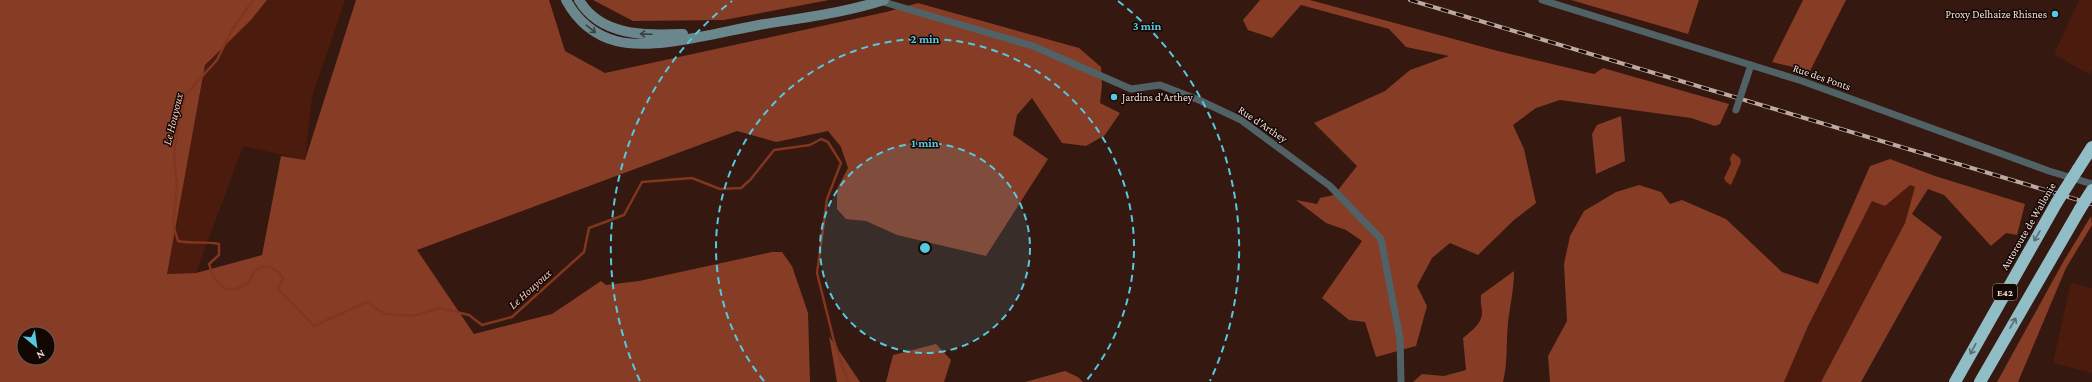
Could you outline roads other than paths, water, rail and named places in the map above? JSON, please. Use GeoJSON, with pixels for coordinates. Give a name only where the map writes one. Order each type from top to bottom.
{"type":"FeatureCollection","features":[{"type":"Feature","properties":{"kind":"highway","name":"Autoroute de Wallonie"},"geometry":{"type":"LineString","coordinates":[[1955,382],[2057,202],[2092,147]]}},
{"type":"Feature","properties":{"kind":"highway","name":"E42"},"geometry":{"type":"LineString","coordinates":[[1980,382],[2092,190]]}},
{"type":"Feature","properties":{"kind":"main road"},"geometry":{"type":"LineString","coordinates":[[566,0],[578,18],[599,35],[617,41],[637,44],[673,41],[849,9],[882,1]]}},
{"type":"Feature","properties":{"kind":"main road"},"geometry":{"type":"LineString","coordinates":[[580,0],[597,19],[619,31],[641,34],[665,34],[740,28]]}},
{"type":"Feature","properties":{"kind":"street","name":"Rue des Ponts"},"geometry":{"type":"LineString","coordinates":[[1542,0],[1802,81],[2049,171],[2092,184]]}},
{"type":"Feature","properties":{"kind":"street","name":"Rue d'Arthey"},"geometry":{"type":"LineString","coordinates":[[882,1],[1033,46],[1131,89],[1160,85],[1199,100],[1241,120],[1330,186],[1381,239],[1400,339],[1401,382]]}},
{"type":"Feature","properties":{"kind":"street"},"geometry":{"type":"LineString","coordinates":[[1736,110],[1751,65]]}},
{"type":"Feature","properties":{"kind":"waterway","name":"Le Houyoux"},"geometry":{"type":"LineString","coordinates":[[253,0],[232,30],[217,60],[186,94],[179,121],[174,154],[177,186],[173,224],[178,241],[219,244],[219,255],[209,264],[215,279],[222,287],[232,289],[244,286],[248,283],[255,271],[259,268],[267,267],[275,270],[281,275],[283,279],[278,289],[314,326],[366,302],[385,314],[412,316],[440,308],[469,315],[482,325],[512,317],[584,252],[589,228],[624,215],[642,182],[692,178],[720,189],[741,188],[751,179],[774,150],[810,145],[821,139],[828,142],[841,163],[827,199],[817,273],[834,341],[848,382]]}},
{"type":"Feature","properties":{"kind":"railway"},"geometry":{"type":"LineString","coordinates":[[1410,0],[2092,204]]}},
{"type":"Feature","properties":{"kind":"place","name":"Proxy Delhaize Rhisnes"},"geometry":{"type":"Point","coordinates":[2055,14]}},
{"type":"Feature","properties":{"kind":"place","name":"Jardins d'Arthey"},"geometry":{"type":"Point","coordinates":[1114,97]}}]}
